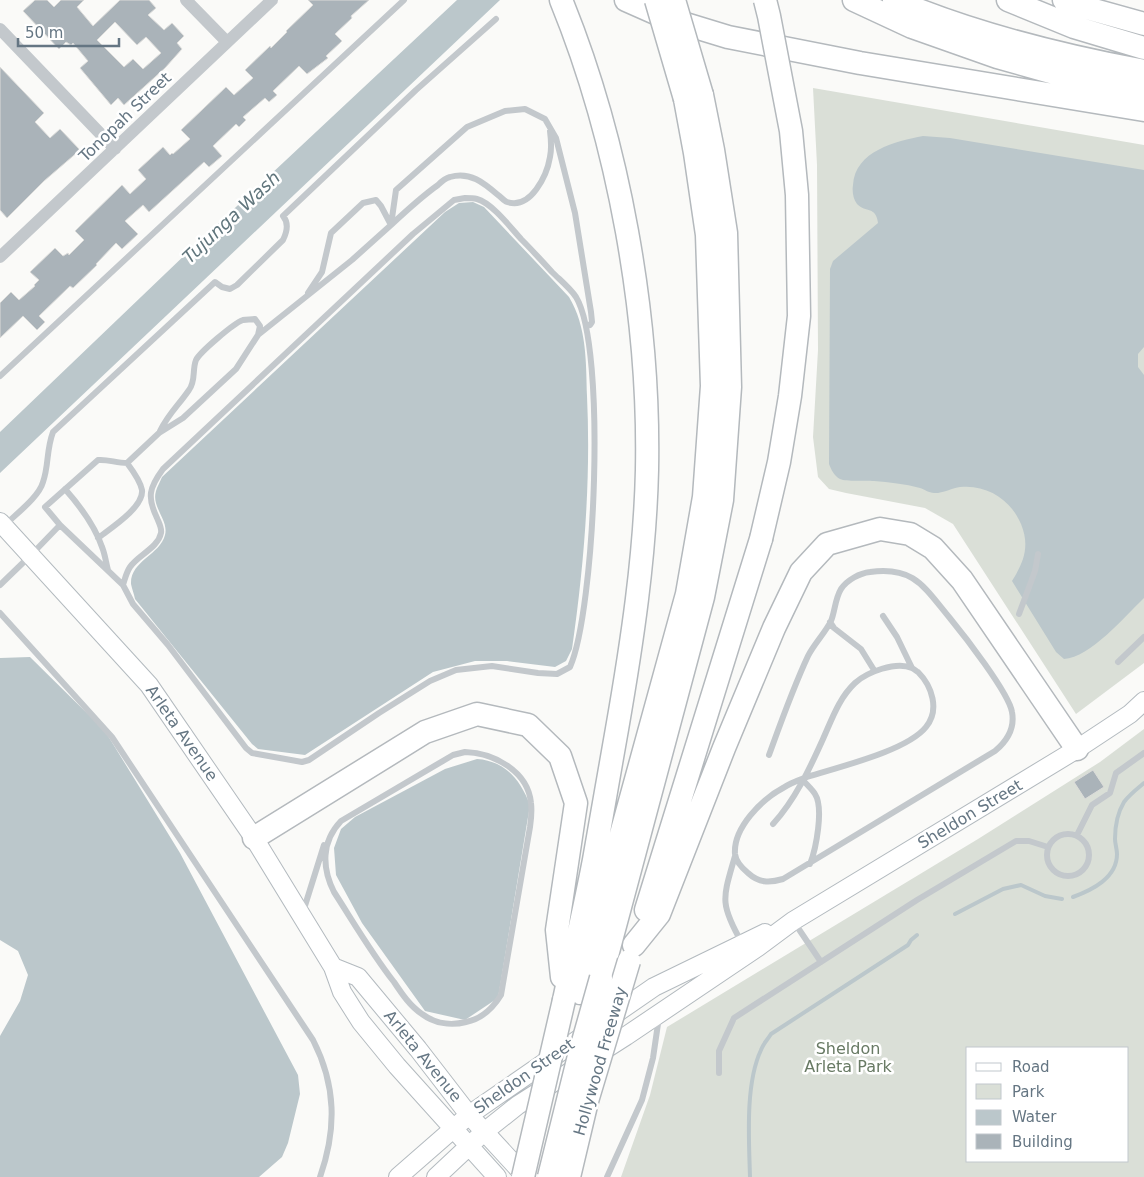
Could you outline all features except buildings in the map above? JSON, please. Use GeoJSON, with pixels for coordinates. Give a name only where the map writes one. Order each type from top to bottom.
{"type":"FeatureCollection","features":[{"type":"Feature","properties":{"kind":"highway"},"geometry":{"type":"LineString","coordinates":[[541,1177],[630,656],[641,563],[647,470],[646,391],[639,314],[625,220],[604,127],[561,0]]}},
{"type":"Feature","properties":{"kind":"highway"},"geometry":{"type":"LineString","coordinates":[[626,0],[669,19],[728,38],[860,63],[1144,110]]}},
{"type":"Feature","properties":{"kind":"highway"},"geometry":{"type":"LineString","coordinates":[[550,1177],[576,1066],[702,598],[722,500],[730,387],[726,234],[713,150],[656,0]]}},
{"type":"Feature","properties":{"kind":"highway"},"geometry":{"type":"LineString","coordinates":[[525,1177],[572,996],[614,857],[687,594],[704,498],[712,386],[707,235],[695,153],[693,97],[674,0]]}},
{"type":"Feature","properties":{"kind":"highway","name":"Hollywood Freeway"},"geometry":{"type":"LineString","coordinates":[[569,1177],[588,1101],[632,953],[761,539],[779,462],[790,396],[799,316],[797,195],[791,131],[765,0]]}},
{"type":"Feature","properties":{"kind":"highway"},"geometry":{"type":"LineString","coordinates":[[854,0],[912,27],[997,57],[1079,80],[1144,91]]}},
{"type":"Feature","properties":{"kind":"highway"},"geometry":{"type":"LineString","coordinates":[[894,0],[993,36],[1144,71]]}},
{"type":"Feature","properties":{"kind":"highway"},"geometry":{"type":"LineString","coordinates":[[1008,0],[1074,27],[1144,48]]}},
{"type":"Feature","properties":{"kind":"highway"},"geometry":{"type":"LineString","coordinates":[[1064,0],[1144,24]]}},
{"type":"Feature","properties":{"kind":"highway"},"geometry":{"type":"LineString","coordinates":[[632,953],[659,914],[724,748],[774,628],[801,572],[827,544],[880,529],[910,534],[933,548],[962,580],[1077,750]]}},
{"type":"Feature","properties":{"kind":"highway"},"geometry":{"type":"LineString","coordinates":[[254,838],[425,732],[477,714],[528,726],[560,756],[576,803],[557,930],[572,996]]}},
{"type":"Feature","properties":{"kind":"main road","name":"Arleta Avenue"},"geometry":{"type":"LineString","coordinates":[[1,526],[31,555],[150,685],[254,838],[333,967],[342,992],[361,1022],[468,1147],[497,1177]]}},
{"type":"Feature","properties":{"kind":"main road","name":"Sheldon Street"},"geometry":{"type":"LineString","coordinates":[[436,1177],[484,1132],[518,1105],[660,1013],[793,921],[1077,750],[1130,714],[1144,702]]}},
{"type":"Feature","properties":{"kind":"main road","name":"Sheldon Street"},"geometry":{"type":"LineString","coordinates":[[398,1177],[469,1115],[654,986],[742,943],[793,921]]}},
{"type":"Feature","properties":{"kind":"main road","name":"Arleta Avenue"},"geometry":{"type":"LineString","coordinates":[[333,967],[358,977],[469,1115],[525,1177]]}},
{"type":"Feature","properties":{"kind":"street"},"geometry":{"type":"LineString","coordinates":[[186,0],[227,42]]}},
{"type":"Feature","properties":{"kind":"street","name":"Tonopah Street"},"geometry":{"type":"LineString","coordinates":[[1,254],[272,0]]}},
{"type":"Feature","properties":{"kind":"street"},"geometry":{"type":"LineString","coordinates":[[0,28],[115,149]]}},
{"type":"Feature","properties":{"kind":"lane"},"geometry":{"type":"LineString","coordinates":[[0,376],[404,0]]}},
{"type":"Feature","properties":{"kind":"lane"},"geometry":{"type":"LineString","coordinates":[[1,526],[37,494],[43,483],[48,445],[53,432],[215,282],[222,287],[230,289],[237,285],[283,240],[287,232],[286,218],[283,216],[416,90],[496,18]]}},
{"type":"Feature","properties":{"kind":"lane"},"geometry":{"type":"LineString","coordinates":[[391,225],[396,190],[466,127],[505,112],[525,109],[545,119],[556,138],[574,213],[591,312],[592,322],[586,326]]}},
{"type":"Feature","properties":{"kind":"lane"},"geometry":{"type":"LineString","coordinates":[[152,505],[150,496],[152,486],[163,469],[414,234],[454,200],[477,199],[485,203],[502,218],[576,297],[589,340],[594,418],[592,525],[587,585],[576,654],[570,667],[557,674],[492,666],[456,670],[430,681],[309,760],[302,762],[252,752],[246,748],[168,644],[133,604],[123,585],[60,525],[45,507],[98,460],[107,459],[117,463],[127,463],[159,433],[183,418],[236,369],[258,336],[352,260],[424,194],[450,177],[475,177],[506,202],[516,202],[528,198],[538,187],[546,173],[550,158],[551,142],[549,127]]}},
{"type":"Feature","properties":{"kind":"lane"},"geometry":{"type":"LineString","coordinates":[[303,300],[322,272],[331,233],[363,203],[376,200],[382,206],[391,225]]}},
{"type":"Feature","properties":{"kind":"lane"},"geometry":{"type":"LineString","coordinates":[[159,433],[167,416],[190,390],[194,380],[195,361],[203,350],[243,320],[255,320],[260,326],[258,336]]}},
{"type":"Feature","properties":{"kind":"lane"},"geometry":{"type":"LineString","coordinates":[[123,585],[130,567],[156,543],[161,533],[161,527],[152,505],[127,463]]}},
{"type":"Feature","properties":{"kind":"lane"},"geometry":{"type":"LineString","coordinates":[[98,538],[127,515],[140,501],[141,487]]}},
{"type":"Feature","properties":{"kind":"lane"},"geometry":{"type":"LineString","coordinates":[[65,489],[78,504],[98,538],[103,548],[108,570]]}},
{"type":"Feature","properties":{"kind":"lane"},"geometry":{"type":"LineString","coordinates":[[0,585],[60,525]]}},
{"type":"Feature","properties":{"kind":"lane"},"geometry":{"type":"LineString","coordinates":[[1019,614],[1035,571],[1038,554]]}},
{"type":"Feature","properties":{"kind":"lane"},"geometry":{"type":"LineString","coordinates":[[735,855],[746,871],[762,882],[783,879],[995,751],[1005,742],[1010,733],[1013,721],[1012,710],[1007,699],[960,630],[919,582],[894,570],[880,570],[865,573],[850,580],[841,589],[830,622],[809,655],[784,712],[769,755]]}},
{"type":"Feature","properties":{"kind":"lane"},"geometry":{"type":"LineString","coordinates":[[0,613],[112,737],[313,1040],[322,1058],[329,1080],[332,1107],[331,1134],[320,1177]]}},
{"type":"Feature","properties":{"kind":"lane"},"geometry":{"type":"LineString","coordinates":[[742,943],[729,920],[725,900],[736,844],[747,819],[782,788],[802,779],[895,747],[913,738],[927,726],[934,707],[932,692],[925,679],[912,668],[883,616]]}},
{"type":"Feature","properties":{"kind":"lane"},"geometry":{"type":"LineString","coordinates":[[830,622],[834,628],[861,649],[874,670]]}},
{"type":"Feature","properties":{"kind":"lane"},"geometry":{"type":"LineString","coordinates":[[1118,662],[1144,637]]}},
{"type":"Feature","properties":{"kind":"lane"},"geometry":{"type":"LineString","coordinates":[[773,824],[784,812],[822,741],[840,702],[856,682],[874,670],[894,666],[912,668]]}},
{"type":"Feature","properties":{"kind":"lane"},"geometry":{"type":"LineString","coordinates":[[302,916],[320,854],[330,835],[340,821],[453,755],[465,752],[478,752],[490,755],[510,767],[518,776],[527,789],[531,802],[530,827],[501,995],[490,1009],[472,1021],[461,1024],[440,1023],[415,1009],[373,953],[329,882],[325,862],[330,835]]}},
{"type":"Feature","properties":{"kind":"lane"},"geometry":{"type":"LineString","coordinates":[[1077,835],[1092,805],[1110,793],[1116,773],[1144,753]]}},
{"type":"Feature","properties":{"kind":"lane"},"geometry":{"type":"LineString","coordinates":[[802,779],[816,794],[818,800],[818,832],[815,851],[809,864]]}},
{"type":"Feature","properties":{"kind":"lane"},"geometry":{"type":"LineString","coordinates":[[1064,834],[1077,835],[1084,840],[1090,853],[1086,867],[1075,875],[1062,876],[1050,867],[1046,854],[1048,847],[1057,836],[1064,834]]}},
{"type":"Feature","properties":{"kind":"lane"},"geometry":{"type":"LineString","coordinates":[[719,1073],[718,1051],[734,1018],[917,900],[1016,841],[1030,842],[1048,847]]}},
{"type":"Feature","properties":{"kind":"lane"},"geometry":{"type":"LineString","coordinates":[[793,921],[821,962]]}},
{"type":"Feature","properties":{"kind":"lane"},"geometry":{"type":"LineString","coordinates":[[607,1177],[642,1100],[653,1058],[660,1013]]}},
{"type":"Feature","properties":{"kind":"green space"},"geometry":{"type":"Polygon","coordinates":[[[813,88],[1144,145],[1144,663],[1076,714],[953,524],[925,508],[829,489],[818,477],[813,437],[818,350],[817,165],[813,88]]]}},
{"type":"Feature","properties":{"kind":"green space","name":"Sheldon Arleta Park"},"geometry":{"type":"Polygon","coordinates":[[[1144,729],[1144,1177],[621,1177],[650,1095],[667,1027],[978,839],[1100,762],[1144,729]]]}},
{"type":"Feature","properties":{"kind":"water","name":"Tujunga Wash"},"geometry":{"type":"Polygon","coordinates":[[[457,0],[500,0],[0,473],[0,432],[189,251],[457,0]]]}},
{"type":"Feature","properties":{"kind":"water"},"geometry":{"type":"Polygon","coordinates":[[[923,136],[950,138],[1144,170],[1144,347],[1138,354],[1138,367],[1144,375],[1144,598],[1107,635],[1085,652],[1074,657],[1064,659],[1056,652],[1012,581],[1020,567],[1024,554],[1024,532],[1017,515],[997,495],[980,488],[970,487],[960,487],[934,493],[897,483],[843,480],[836,476],[829,464],[830,269],[833,261],[878,223],[873,212],[860,207],[855,200],[853,187],[855,173],[869,156],[879,150],[901,141],[923,136]]]}},
{"type":"Feature","properties":{"kind":"water"},"geometry":{"type":"Polygon","coordinates":[[[473,202],[484,207],[569,297],[575,308],[582,333],[586,370],[588,428],[587,492],[583,555],[572,649],[566,661],[555,667],[507,661],[475,661],[433,672],[305,755],[258,749],[135,599],[131,584],[135,569],[157,548],[165,535],[165,524],[156,503],[157,488],[162,477],[445,212],[459,203],[473,202]]]}},
{"type":"Feature","properties":{"kind":"water"},"geometry":{"type":"Polygon","coordinates":[[[30,657],[105,731],[180,853],[298,1075],[300,1094],[288,1143],[282,1157],[259,1177],[0,1177],[0,1036],[20,1001],[28,975],[18,951],[0,940],[0,658],[30,657]]]}},
{"type":"Feature","properties":{"kind":"water"},"geometry":{"type":"Polygon","coordinates":[[[477,759],[496,763],[510,773],[521,787],[530,805],[498,998],[465,1020],[425,1011],[362,923],[336,875],[334,848],[341,829],[355,817],[445,769],[477,759]]]}},
{"type":"Feature","properties":{"kind":"waterway"},"geometry":{"type":"LineString","coordinates":[[1073,897],[1095,887],[1113,870],[1117,854],[1115,834],[1120,810],[1126,799],[1144,783]]}},
{"type":"Feature","properties":{"kind":"waterway"},"geometry":{"type":"LineString","coordinates":[[955,914],[1003,889],[1021,885],[1045,896],[1062,899]]}},
{"type":"Feature","properties":{"kind":"waterway"},"geometry":{"type":"LineString","coordinates":[[750,1177],[749,1112],[752,1079],[762,1048],[771,1034],[908,945],[917,935]]}}]}
